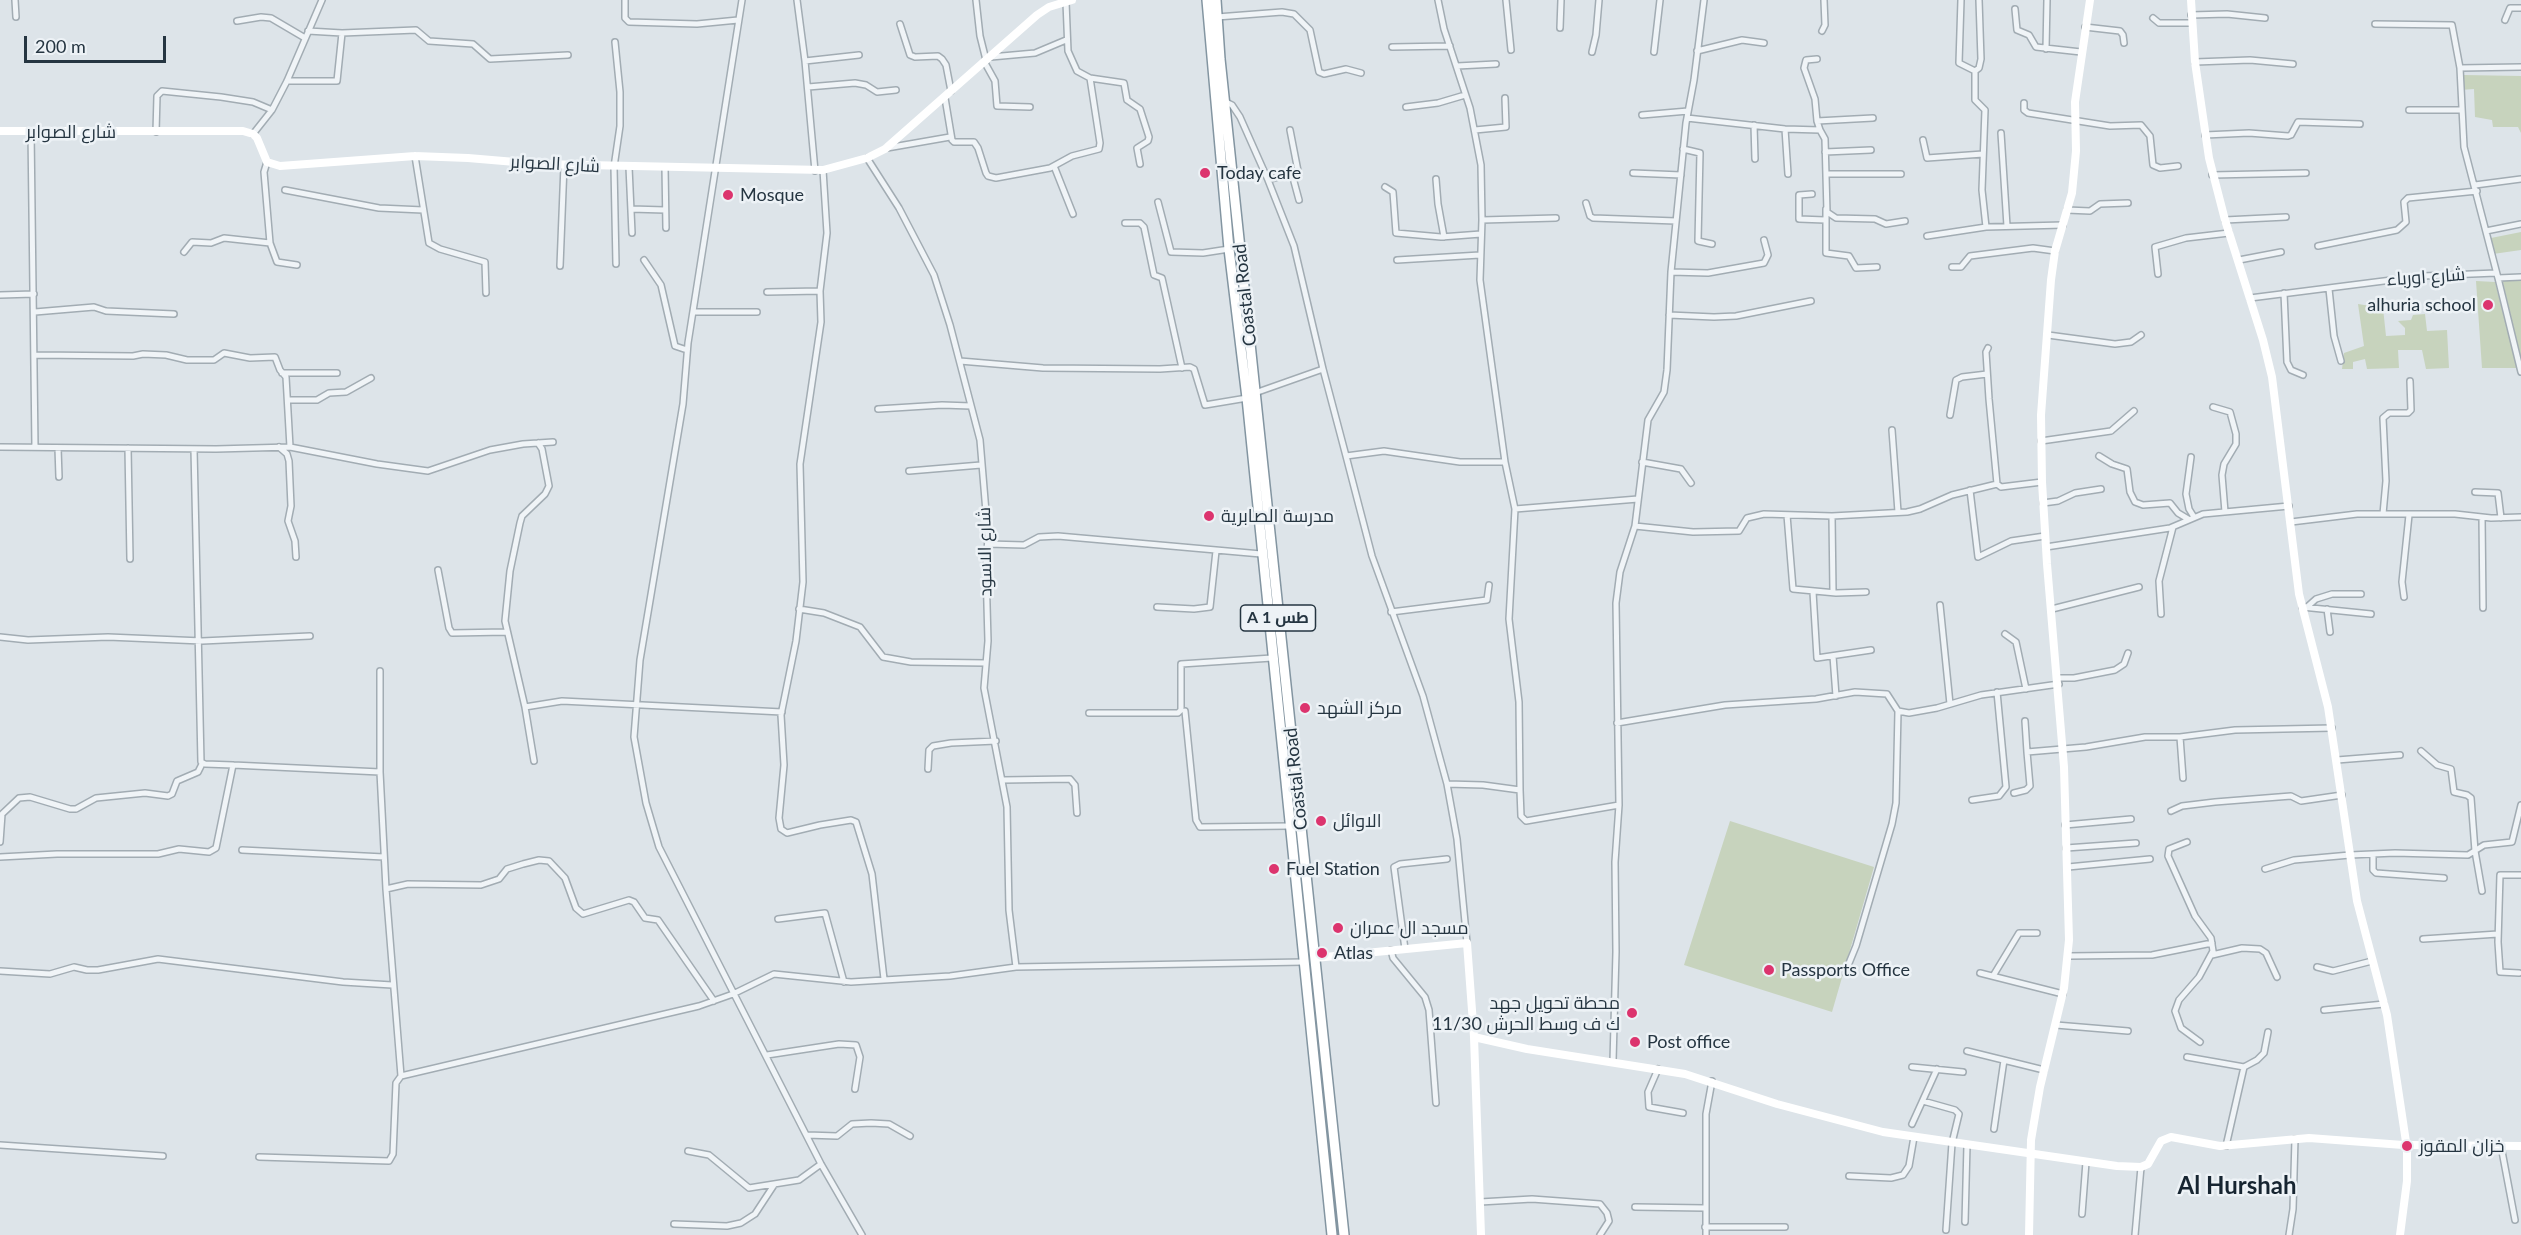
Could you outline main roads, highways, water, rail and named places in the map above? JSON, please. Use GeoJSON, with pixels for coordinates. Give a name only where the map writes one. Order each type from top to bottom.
{"type":"FeatureCollection","features":[{"type":"Feature","properties":{"kind":"highway","name":"Coastal Road"},"geometry":{"type":"LineString","coordinates":[[1207,0],[1281,688],[1315,958],[1344,1235]]}},
{"type":"Feature","properties":{"kind":"highway","name":"Coastal Road"},"geometry":{"type":"LineString","coordinates":[[1216,0],[1224,101],[1229,249],[1251,396],[1261,554],[1272,658],[1281,688],[1290,826],[1332,1235]]}},
{"type":"Feature","properties":{"kind":"place","name":"Today cafe"},"geometry":{"type":"Point","coordinates":[1205,173]}},
{"type":"Feature","properties":{"kind":"place","name":"Mosque"},"geometry":{"type":"Point","coordinates":[728,195]}},
{"type":"Feature","properties":{"kind":"place","name":"alhuria school"},"geometry":{"type":"Point","coordinates":[2488,305]}},
{"type":"Feature","properties":{"kind":"place","name":"مدرسة الصابرية"},"geometry":{"type":"Point","coordinates":[1209,516]}},
{"type":"Feature","properties":{"kind":"place","name":"مركز الشهد"},"geometry":{"type":"Point","coordinates":[1305,708]}},
{"type":"Feature","properties":{"kind":"place","name":"الاوائل"},"geometry":{"type":"Point","coordinates":[1321,821]}},
{"type":"Feature","properties":{"kind":"place","name":"Fuel Station"},"geometry":{"type":"Point","coordinates":[1274,869]}},
{"type":"Feature","properties":{"kind":"place","name":"مسجد ال عمران"},"geometry":{"type":"Point","coordinates":[1338,928]}},
{"type":"Feature","properties":{"kind":"place","name":"Atlas"},"geometry":{"type":"Point","coordinates":[1322,953]}},
{"type":"Feature","properties":{"kind":"place","name":"Passports Office"},"geometry":{"type":"Point","coordinates":[1769,970]}},
{"type":"Feature","properties":{"kind":"place","name":"محطة تحويل جهد 11/30 ك ف وسط الحرش"},"geometry":{"type":"Point","coordinates":[1632,1013]}},
{"type":"Feature","properties":{"kind":"place","name":"Post office"},"geometry":{"type":"Point","coordinates":[1635,1042]}},
{"type":"Feature","properties":{"kind":"place","name":"خزان المقوز"},"geometry":{"type":"Point","coordinates":[2407,1146]}},
{"type":"Feature","properties":{"kind":"district","name":"Al Hurshah"},"geometry":{"type":"Point","coordinates":[2237,1186]}}]}
